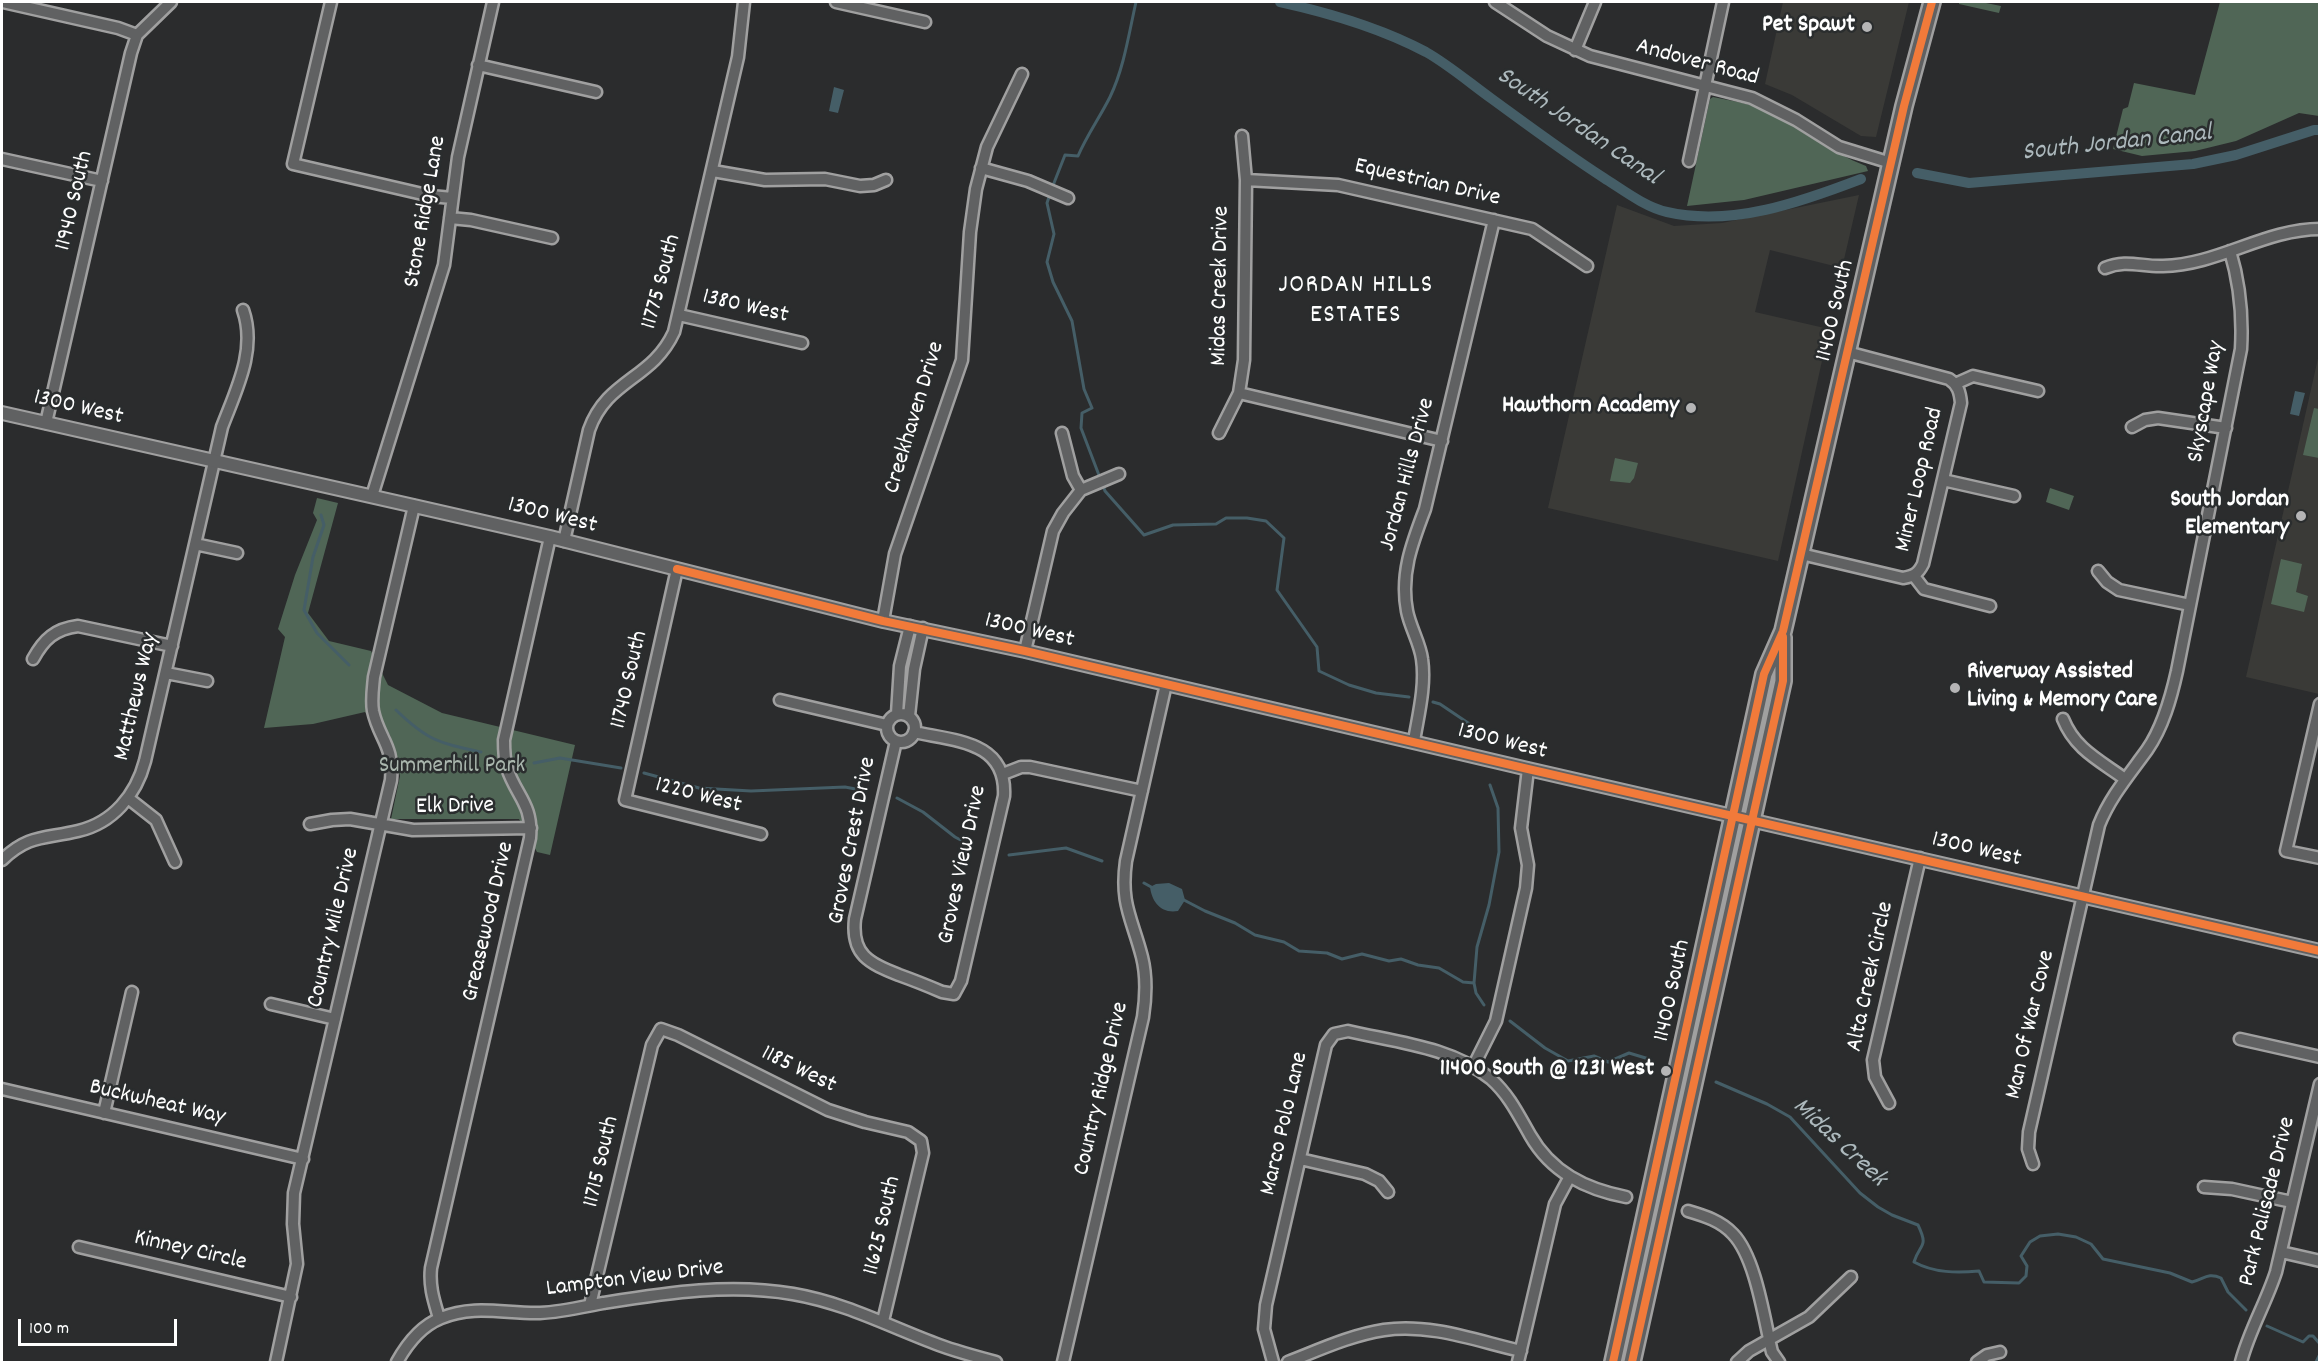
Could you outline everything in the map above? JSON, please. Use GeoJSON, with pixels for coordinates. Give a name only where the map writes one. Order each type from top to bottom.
{"type":"FeatureCollection","features":[{"type":"Feature","properties":{"kind":"main road","name":"11400 South"},"geometry":{"type":"LineString","coordinates":[[1632,1362],[1783,681],[1784,630],[1891,163],[1932,2]]}},
{"type":"Feature","properties":{"kind":"main road","name":"11400 South"},"geometry":{"type":"LineString","coordinates":[[1613,1362],[1764,674],[1784,630]]}},
{"type":"Feature","properties":{"kind":"street"},"geometry":{"type":"LineString","coordinates":[[3,2],[118,28],[137,35],[171,2]]}},
{"type":"Feature","properties":{"kind":"street"},"geometry":{"type":"LineString","coordinates":[[331,2],[293,164],[431,196],[452,198]]}},
{"type":"Feature","properties":{"kind":"street","name":"Stone Ridge Lane"},"geometry":{"type":"LineString","coordinates":[[372,496],[444,265],[458,157],[493,2]]}},
{"type":"Feature","properties":{"kind":"street","name":"11775 South"},"geometry":{"type":"LineString","coordinates":[[564,541],[594,416],[612,392],[659,358],[668,346],[679,315],[742,42],[744,2]]}},
{"type":"Feature","properties":{"kind":"street"},"geometry":{"type":"LineString","coordinates":[[836,2],[925,22]]}},
{"type":"Feature","properties":{"kind":"street","name":"Andover Road"},"geometry":{"type":"LineString","coordinates":[[1495,2],[1547,36],[1575,50],[1606,62],[1752,98],[1796,120],[1839,147],[1891,163]]}},
{"type":"Feature","properties":{"kind":"street"},"geometry":{"type":"LineString","coordinates":[[1575,50],[1595,2]]}},
{"type":"Feature","properties":{"kind":"street"},"geometry":{"type":"LineString","coordinates":[[1689,161],[1723,2]]}},
{"type":"Feature","properties":{"kind":"street","name":"11940 South"},"geometry":{"type":"LineString","coordinates":[[46,423],[137,35]]}},
{"type":"Feature","properties":{"kind":"street"},"geometry":{"type":"LineString","coordinates":[[478,65],[596,92]]}},
{"type":"Feature","properties":{"kind":"street","name":"Creekhaven Drive"},"geometry":{"type":"LineString","coordinates":[[884,621],[895,554],[962,360],[970,232],[981,168],[987,147],[1022,74]]}},
{"type":"Feature","properties":{"kind":"street","name":"Midas Creek Drive"},"geometry":{"type":"LineString","coordinates":[[1220,433],[1239,393],[1244,360],[1246,180],[1242,136]]}},
{"type":"Feature","properties":{"kind":"street"},"geometry":{"type":"LineString","coordinates":[[2,159],[102,182]]}},
{"type":"Feature","properties":{"kind":"street"},"geometry":{"type":"LineString","coordinates":[[981,168],[1028,181],[1068,198]]}},
{"type":"Feature","properties":{"kind":"street"},"geometry":{"type":"LineString","coordinates":[[713,171],[765,180],[825,179],[860,186],[874,185],[886,180]]}},
{"type":"Feature","properties":{"kind":"street","name":"Equestrian Drive"},"geometry":{"type":"LineString","coordinates":[[1246,180],[1338,186],[1532,229],[1587,266]]}},
{"type":"Feature","properties":{"kind":"street"},"geometry":{"type":"LineString","coordinates":[[450,218],[471,220],[552,238]]}},
{"type":"Feature","properties":{"kind":"street","name":"Jordan Hills Drive"},"geometry":{"type":"LineString","coordinates":[[1414,741],[1422,684],[1422,660],[1407,612],[1405,580],[1409,549],[1425,509],[1494,220]]}},
{"type":"Feature","properties":{"kind":"street"},"geometry":{"type":"LineString","coordinates":[[2105,268],[2116,263],[2129,262],[2161,266],[2180,265],[2287,232],[2319,229]]}},
{"type":"Feature","properties":{"kind":"street","name":"Skyscape Way"},"geometry":{"type":"LineString","coordinates":[[2083,896],[2099,825],[2110,801],[2148,748],[2171,698],[2241,349],[2243,319],[2237,275],[2230,251]]}},
{"type":"Feature","properties":{"kind":"street","name":"Matthews Way"},"geometry":{"type":"LineString","coordinates":[[2,860],[18,847],[37,838],[69,833],[92,826],[112,815],[129,798],[143,771],[222,427],[236,397],[249,342],[249,325],[243,310]]}},
{"type":"Feature","properties":{"kind":"street","name":"1380 West"},"geometry":{"type":"LineString","coordinates":[[679,315],[802,343]]}},
{"type":"Feature","properties":{"kind":"street"},"geometry":{"type":"LineString","coordinates":[[1847,352],[1949,379],[1955,384],[1973,376],[2038,390]]}},
{"type":"Feature","properties":{"kind":"street","name":"Miner Loop Road"},"geometry":{"type":"LineString","coordinates":[[1801,554],[1903,578],[1914,576],[1923,564],[1961,403],[1955,384]]}},
{"type":"Feature","properties":{"kind":"street"},"geometry":{"type":"LineString","coordinates":[[1239,393],[1442,441]]}},
{"type":"Feature","properties":{"kind":"street","name":"1300 West"},"geometry":{"type":"LineString","coordinates":[[2,413],[550,537],[884,621],[1025,651],[1414,741],[1528,770],[2319,951]]}},
{"type":"Feature","properties":{"kind":"street"},"geometry":{"type":"LineString","coordinates":[[2132,427],[2145,420],[2158,418],[2226,428]]}},
{"type":"Feature","properties":{"kind":"street"},"geometry":{"type":"LineString","coordinates":[[1062,434],[1073,476],[1081,490]]}},
{"type":"Feature","properties":{"kind":"street"},"geometry":{"type":"LineString","coordinates":[[1025,651],[1053,531],[1063,513],[1081,490],[1119,474]]}},
{"type":"Feature","properties":{"kind":"street"},"geometry":{"type":"LineString","coordinates":[[1943,480],[2014,496]]}},
{"type":"Feature","properties":{"kind":"street","name":"Country Mile Drive"},"geometry":{"type":"LineString","coordinates":[[276,1362],[297,1264],[292,1209],[392,766],[390,753],[373,712],[372,696],[374,677],[414,506]]}},
{"type":"Feature","properties":{"kind":"street","name":"Greasewood Drive"},"geometry":{"type":"LineString","coordinates":[[439,1318],[432,1295],[431,1268],[531,828],[526,804],[507,768],[504,740],[550,537]]}},
{"type":"Feature","properties":{"kind":"street"},"geometry":{"type":"LineString","coordinates":[[195,544],[237,553]]}},
{"type":"Feature","properties":{"kind":"street","name":"11740 South"},"geometry":{"type":"LineString","coordinates":[[625,801],[677,569]]}},
{"type":"Feature","properties":{"kind":"street"},"geometry":{"type":"LineString","coordinates":[[2098,571],[2107,582],[2119,590],[2190,605]]}},
{"type":"Feature","properties":{"kind":"street"},"geometry":{"type":"LineString","coordinates":[[1914,576],[1924,589],[1990,606]]}},
{"type":"Feature","properties":{"kind":"street"},"geometry":{"type":"LineString","coordinates":[[33,658],[49,635],[65,628],[78,626],[172,646]]}},
{"type":"Feature","properties":{"kind":"street"},"geometry":{"type":"LineString","coordinates":[[897,714],[900,666],[916,627]]}},
{"type":"Feature","properties":{"kind":"street"},"geometry":{"type":"LineString","coordinates":[[909,716],[897,714],[889,720],[887,725],[889,736],[896,741],[905,741],[914,732],[914,723],[909,716],[916,627]]}},
{"type":"Feature","properties":{"kind":"street"},"geometry":{"type":"LineString","coordinates":[[166,673],[207,681]]}},
{"type":"Feature","properties":{"kind":"street","name":"Country Ridge Drive"},"geometry":{"type":"LineString","coordinates":[[1063,1362],[1146,998],[1142,957],[1129,919],[1123,880],[1166,684]]}},
{"type":"Feature","properties":{"kind":"street"},"geometry":{"type":"LineString","coordinates":[[780,700],[887,725]]}},
{"type":"Feature","properties":{"kind":"street"},"geometry":{"type":"LineString","coordinates":[[2319,704],[2286,851],[2319,858]]}},
{"type":"Feature","properties":{"kind":"street"},"geometry":{"type":"LineString","coordinates":[[2063,718],[2077,744],[2125,779]]}},
{"type":"Feature","properties":{"kind":"street","name":"Groves View Drive"},"geometry":{"type":"LineString","coordinates":[[914,732],[981,748],[998,763],[1003,774],[1004,796],[961,981],[954,994]]}},
{"type":"Feature","properties":{"kind":"street","name":"Groves Crest Drive"},"geometry":{"type":"LineString","coordinates":[[896,741],[855,919],[854,937],[861,953],[873,964],[942,992],[954,994]]}},
{"type":"Feature","properties":{"kind":"street"},"geometry":{"type":"LineString","coordinates":[[1003,774],[1030,766],[1142,791]]}},
{"type":"Feature","properties":{"kind":"street"},"geometry":{"type":"LineString","coordinates":[[1473,1066],[1496,1021],[1527,888],[1528,865],[1522,834],[1522,816],[1528,770]]}},
{"type":"Feature","properties":{"kind":"street"},"geometry":{"type":"LineString","coordinates":[[129,798],[156,820],[175,862]]}},
{"type":"Feature","properties":{"kind":"street","name":"1220 West"},"geometry":{"type":"LineString","coordinates":[[625,801],[761,834]]}},
{"type":"Feature","properties":{"kind":"street","name":"Elk Drive"},"geometry":{"type":"LineString","coordinates":[[310,824],[350,819],[400,829],[427,831],[531,828]]}},
{"type":"Feature","properties":{"kind":"street","name":"Alta Creek Circle"},"geometry":{"type":"LineString","coordinates":[[1889,1103],[1875,1077],[1874,1060],[1920,858]]}},
{"type":"Feature","properties":{"kind":"street","name":"Man Of War Cove"},"geometry":{"type":"LineString","coordinates":[[2033,1164],[2028,1149],[2029,1132],[2083,896]]}},
{"type":"Feature","properties":{"kind":"street"},"geometry":{"type":"LineString","coordinates":[[104,1113],[132,992]]}},
{"type":"Feature","properties":{"kind":"street"},"geometry":{"type":"LineString","coordinates":[[271,1004],[335,1019]]}},
{"type":"Feature","properties":{"kind":"street","name":"1185 West"},"geometry":{"type":"LineString","coordinates":[[661,1029],[678,1035],[828,1110],[908,1132],[921,1141]]}},
{"type":"Feature","properties":{"kind":"street","name":"11715 South"},"geometry":{"type":"LineString","coordinates":[[590,1305],[652,1044],[661,1029]]}},
{"type":"Feature","properties":{"kind":"street","name":"Marco Polo Lane"},"geometry":{"type":"LineString","coordinates":[[1273,1362],[1264,1329],[1266,1305],[1326,1045],[1334,1034],[1348,1031],[1438,1052],[1473,1066],[1501,1088],[1519,1113],[1541,1152],[1569,1178],[1596,1190],[1626,1197]]}},
{"type":"Feature","properties":{"kind":"street"},"geometry":{"type":"LineString","coordinates":[[2240,1039],[2319,1057]]}},
{"type":"Feature","properties":{"kind":"street","name":"Park Palisade Drive"},"geometry":{"type":"LineString","coordinates":[[2241,1362],[2251,1330],[2271,1287],[2281,1252],[2319,1084]]}},
{"type":"Feature","properties":{"kind":"street","name":"Buckwheat Way"},"geometry":{"type":"LineString","coordinates":[[2,1089],[303,1158]]}},
{"type":"Feature","properties":{"kind":"street","name":"11625 South"},"geometry":{"type":"LineString","coordinates":[[883,1321],[923,1153],[921,1141]]}},
{"type":"Feature","properties":{"kind":"street"},"geometry":{"type":"LineString","coordinates":[[1300,1159],[1365,1174],[1379,1181],[1388,1192]]}},
{"type":"Feature","properties":{"kind":"street"},"geometry":{"type":"LineString","coordinates":[[1518,1362],[1555,1204],[1569,1178]]}},
{"type":"Feature","properties":{"kind":"street"},"geometry":{"type":"LineString","coordinates":[[2204,1187],[2232,1189],[2292,1202]]}},
{"type":"Feature","properties":{"kind":"street"},"geometry":{"type":"LineString","coordinates":[[1688,1211],[1720,1223],[1733,1233],[1743,1246],[1750,1261],[1772,1352],[1779,1362]]}},
{"type":"Feature","properties":{"kind":"street","name":"Kinney Circle"},"geometry":{"type":"LineString","coordinates":[[79,1247],[291,1297]]}},
{"type":"Feature","properties":{"kind":"street"},"geometry":{"type":"LineString","coordinates":[[2281,1252],[2319,1261]]}},
{"type":"Feature","properties":{"kind":"street"},"geometry":{"type":"LineString","coordinates":[[1737,1362],[1749,1351],[1809,1317],[1851,1277]]}},
{"type":"Feature","properties":{"kind":"street","name":"Lampton View Drive"},"geometry":{"type":"LineString","coordinates":[[398,1362],[414,1337],[439,1318],[473,1309],[540,1313],[698,1289],[760,1290],[824,1300],[883,1321],[940,1346],[996,1362]]}},
{"type":"Feature","properties":{"kind":"street"},"geometry":{"type":"LineString","coordinates":[[1288,1362],[1361,1335],[1386,1329],[1437,1331],[1521,1351]]}},
{"type":"Feature","properties":{"kind":"street"},"geometry":{"type":"LineString","coordinates":[[1977,1362],[1987,1355],[2000,1352]]}},
{"type":"Feature","properties":{"kind":"shaded area"},"geometry":{"type":"Polygon","coordinates":[[[1783,2],[1909,2],[1876,137],[1861,136],[1792,95],[1765,84],[1783,2]]]}},
{"type":"Feature","properties":{"kind":"shaded area","name":"Hawthorn Academy"},"geometry":{"type":"Polygon","coordinates":[[[1859,195],[1842,268],[1770,250],[1755,312],[1829,329],[1778,561],[1548,508],[1617,205],[1674,226],[1722,223],[1859,195]]]}},
{"type":"Feature","properties":{"kind":"shaded area","name":"South Jordan Elementary"},"geometry":{"type":"Polygon","coordinates":[[[2319,354],[2319,694],[2246,677],[2319,354]]]}},
{"type":"Feature","properties":{"kind":"green space"},"geometry":{"type":"Polygon","coordinates":[[[1959,2],[1981,2],[2001,6],[1999,13],[1959,4],[1959,2]]]}},
{"type":"Feature","properties":{"kind":"green space"},"geometry":{"type":"Polygon","coordinates":[[[2220,2],[2319,2],[2319,116],[2299,113],[2236,141],[2195,151],[2142,156],[2113,149],[2123,109],[2128,107],[2134,83],[2195,95],[2220,2]]]}},
{"type":"Feature","properties":{"kind":"green space"},"geometry":{"type":"Polygon","coordinates":[[[1713,97],[1743,103],[1765,111],[1829,148],[1866,166],[1868,171],[1744,200],[1687,206],[1710,99],[1713,97]]]}},
{"type":"Feature","properties":{"kind":"green space"},"geometry":{"type":"Polygon","coordinates":[[[2314,408],[2319,409],[2319,458],[2303,455],[2314,408]]]}},
{"type":"Feature","properties":{"kind":"green space"},"geometry":{"type":"Polygon","coordinates":[[[1615,458],[1638,463],[1634,478],[1630,483],[1610,481],[1615,458]]]}},
{"type":"Feature","properties":{"kind":"green space"},"geometry":{"type":"Polygon","coordinates":[[[2050,488],[2074,496],[2069,510],[2046,502],[2050,488]]]}},
{"type":"Feature","properties":{"kind":"green space","name":"Summerhill Park"},"geometry":{"type":"Polygon","coordinates":[[[317,498],[338,503],[308,613],[329,641],[371,651],[388,685],[442,713],[575,745],[550,855],[537,852],[519,819],[391,819],[400,776],[390,735],[365,712],[313,724],[264,728],[285,637],[278,629],[295,575],[317,520],[313,513],[317,498]]]}},
{"type":"Feature","properties":{"kind":"green space"},"geometry":{"type":"Polygon","coordinates":[[[2281,559],[2302,564],[2296,592],[2308,596],[2304,612],[2271,604],[2281,559]]]}},
{"type":"Feature","properties":{"kind":"water"},"geometry":{"type":"Polygon","coordinates":[[[834,87],[844,90],[838,113],[829,111],[834,87]]]}},
{"type":"Feature","properties":{"kind":"water"},"geometry":{"type":"Polygon","coordinates":[[[2295,391],[2305,393],[2299,416],[2290,414],[2295,391]]]}},
{"type":"Feature","properties":{"kind":"water"},"geometry":{"type":"Polygon","coordinates":[[[1169,883],[1182,889],[1185,900],[1178,911],[1162,909],[1155,902],[1151,892],[1150,887],[1156,884],[1169,883]]]}},
{"type":"Feature","properties":{"kind":"waterway","name":"Midas Creek"},"geometry":{"type":"LineString","coordinates":[[1052,188],[1065,155],[1078,156],[1115,86],[1123,62],[1136,2]]}},
{"type":"Feature","properties":{"kind":"waterway","name":"South Jordan Canal"},"geometry":{"type":"LineString","coordinates":[[1280,2],[1355,22],[1426,52],[1575,159],[1634,198],[1659,210],[1692,216],[1741,214],[1790,204],[1861,179]]}},
{"type":"Feature","properties":{"kind":"waterway","name":"South Jordan Canal"},"geometry":{"type":"LineString","coordinates":[[1917,173],[1969,183],[2193,164],[2236,155],[2320,130]]}},
{"type":"Feature","properties":{"kind":"waterway","name":"Midas Creek"},"geometry":{"type":"LineString","coordinates":[[1050,194],[1047,203],[1054,234],[1047,262],[1053,282],[1072,321],[1084,389],[1092,408],[1082,413],[1081,428],[1105,491],[1144,535],[1173,525],[1216,524],[1226,518],[1266,521],[1284,538],[1277,590],[1317,647],[1319,671],[1349,685],[1376,693],[1409,697]]}},
{"type":"Feature","properties":{"kind":"waterway"},"geometry":{"type":"LineString","coordinates":[[321,515],[324,525],[313,557],[304,610],[317,633],[349,665]]}},
{"type":"Feature","properties":{"kind":"waterway","name":"Midas Creek"},"geometry":{"type":"LineString","coordinates":[[1433,702],[1440,704],[1483,733]]}},
{"type":"Feature","properties":{"kind":"waterway"},"geometry":{"type":"LineString","coordinates":[[396,710],[426,735],[444,743],[481,752]]}},
{"type":"Feature","properties":{"kind":"waterway"},"geometry":{"type":"LineString","coordinates":[[534,763],[560,758],[621,768]]}},
{"type":"Feature","properties":{"kind":"waterway"},"geometry":{"type":"LineString","coordinates":[[644,773],[699,788],[751,791],[845,787],[866,791]]}},
{"type":"Feature","properties":{"kind":"waterway","name":"Midas Creek"},"geometry":{"type":"LineString","coordinates":[[1484,1005],[1476,993],[1474,983],[1477,947],[1489,905],[1499,852],[1498,808],[1490,785]]}},
{"type":"Feature","properties":{"kind":"waterway"},"geometry":{"type":"LineString","coordinates":[[897,798],[923,812],[955,837],[972,846]]}},
{"type":"Feature","properties":{"kind":"waterway"},"geometry":{"type":"LineString","coordinates":[[1009,855],[1066,848],[1102,861]]}},
{"type":"Feature","properties":{"kind":"waterway"},"geometry":{"type":"LineString","coordinates":[[1144,883],[1153,888]]}},
{"type":"Feature","properties":{"kind":"waterway"},"geometry":{"type":"LineString","coordinates":[[1182,899],[1235,923],[1255,935],[1284,942],[1299,951],[1327,953],[1342,959],[1362,954],[1389,961],[1401,959],[1418,965],[1439,968],[1463,982],[1474,983]]}},
{"type":"Feature","properties":{"kind":"waterway","name":"Midas Creek"},"geometry":{"type":"LineString","coordinates":[[1510,1021],[1545,1048],[1568,1061],[1594,1056],[1608,1062],[1629,1053],[1649,1059]]}},
{"type":"Feature","properties":{"kind":"waterway","name":"Midas Creek"},"geometry":{"type":"LineString","coordinates":[[1716,1082],[1767,1104],[1790,1117],[1860,1193],[1892,1215],[1918,1225],[1923,1242],[1914,1262],[1922,1266],[1946,1271],[1979,1271],[1984,1282],[2019,1283],[2026,1276],[2027,1266],[2021,1256],[2030,1242],[2040,1236],[2058,1234],[2076,1237],[2091,1244],[2103,1259],[2170,1273],[2192,1282],[2209,1276],[2217,1276],[2221,1278],[2228,1292],[2246,1310]]}},
{"type":"Feature","properties":{"kind":"waterway","name":"Midas Creek"},"geometry":{"type":"LineString","coordinates":[[2267,1326],[2303,1342],[2309,1336],[2313,1336],[2320,1344]]}},
{"type":"Feature","properties":{"kind":"waterway","name":"Midas Creek"},"geometry":{"type":"LineString","coordinates":[[2316,1362],[2320,1354]]}},
{"type":"Feature","properties":{"kind":"cycle path"},"geometry":{"type":"LineString","coordinates":[[1613,1362],[1764,674],[1783,631],[1904,106],[1932,2]]}},
{"type":"Feature","properties":{"kind":"cycle path"},"geometry":{"type":"LineString","coordinates":[[677,569],[883,621],[1025,651],[2320,951]]}},
{"type":"Feature","properties":{"kind":"cycle path"},"geometry":{"type":"LineString","coordinates":[[1632,1362],[1783,681],[1783,637]]}},
{"type":"Feature","properties":{"kind":"place","name":"Pet Spawt"},"geometry":{"type":"Point","coordinates":[1867,27]}},
{"type":"Feature","properties":{"kind":"place","name":"Hawthorn Academy"},"geometry":{"type":"Point","coordinates":[1691,408]}},
{"type":"Feature","properties":{"kind":"place","name":"South Jordan Elementary"},"geometry":{"type":"Point","coordinates":[2301,516]}},
{"type":"Feature","properties":{"kind":"place","name":"Riverway Assisted Living & Memory Care"},"geometry":{"type":"Point","coordinates":[1955,688]}},
{"type":"Feature","properties":{"kind":"place","name":"11400 South @ 1231 West"},"geometry":{"type":"Point","coordinates":[1666,1071]}},
{"type":"Feature","properties":{"kind":"district","name":"JORDAN HILLS ESTATES"},"geometry":{"type":"Point","coordinates":[1356,302]}}]}
